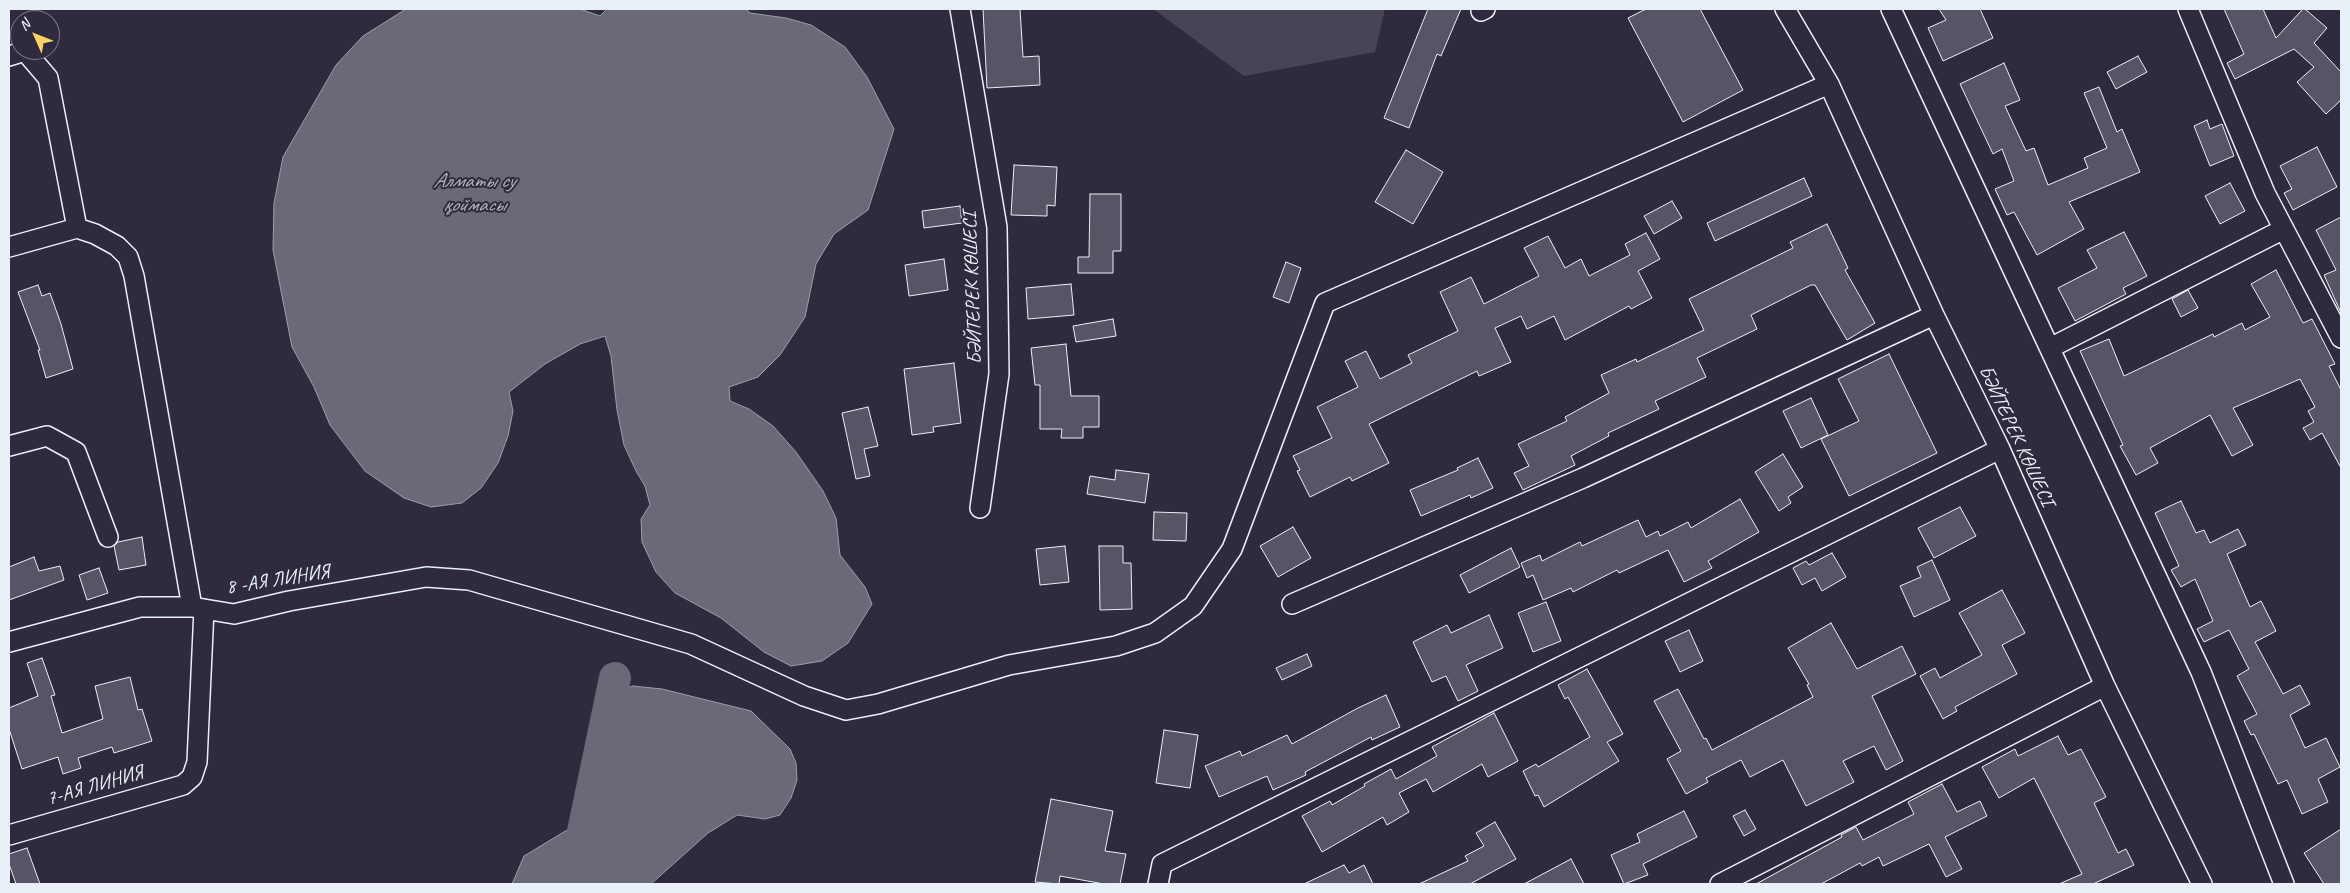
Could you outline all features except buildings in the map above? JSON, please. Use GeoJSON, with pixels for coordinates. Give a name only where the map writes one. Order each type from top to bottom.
{"type":"FeatureCollection","features":[{"type":"Feature","properties":{"kind":"street","name":"БӘЙТЕРЕК КӨШЕСІ"},"geometry":{"type":"LineString","coordinates":[[960,9],[998,227],[998,374],[980,508]]}},
{"type":"Feature","properties":{"kind":"street","name":"БӘЙТЕРЕК КӨШЕСІ"},"geometry":{"type":"LineString","coordinates":[[1786,9],[1829,84],[1934,315],[2000,449],[2105,686],[2202,884]]}},
{"type":"Feature","properties":{"kind":"street"},"geometry":{"type":"LineString","coordinates":[[1891,9],[2201,672],[2284,884]]}},
{"type":"Feature","properties":{"kind":"street"},"geometry":{"type":"LineString","coordinates":[[2188,9],[2265,193],[2341,338]]}},
{"type":"Feature","properties":{"kind":"street"},"geometry":{"type":"LineString","coordinates":[[9,56],[25,51],[48,78],[77,228]]}},
{"type":"Feature","properties":{"kind":"street","name":"8 -АЯ ЛИНИЯ"},"geometry":{"type":"LineString","coordinates":[[9,642],[140,607],[198,608],[234,614],[289,601],[426,577],[469,580],[692,644],[804,696],[846,710],[878,704],[1009,666],[1116,646],[1155,633],[1193,606],[1232,549],[1325,303],[1829,84]]}},
{"type":"Feature","properties":{"kind":"street"},"geometry":{"type":"LineString","coordinates":[[9,247],[77,228],[95,234],[118,246],[128,256],[134,276],[198,608]]}},
{"type":"Feature","properties":{"kind":"street"},"geometry":{"type":"LineString","coordinates":[[2050,348],[2284,229]]}},
{"type":"Feature","properties":{"kind":"street"},"geometry":{"type":"LineString","coordinates":[[1292,604],[1583,478],[1934,315]]}},
{"type":"Feature","properties":{"kind":"street"},"geometry":{"type":"LineString","coordinates":[[9,446],[47,436],[76,452],[108,537]]}},
{"type":"Feature","properties":{"kind":"street"},"geometry":{"type":"LineString","coordinates":[[1158,884],[1162,864],[2000,449]]}},
{"type":"Feature","properties":{"kind":"street","name":"7-АЯ ЛИНИЯ"},"geometry":{"type":"LineString","coordinates":[[9,835],[183,785],[192,777],[197,762],[198,608]]}},
{"type":"Feature","properties":{"kind":"street"},"geometry":{"type":"LineString","coordinates":[[1720,884],[2105,686]]}},
{"type":"Feature","properties":{"kind":"shaded area"},"geometry":{"type":"Polygon","coordinates":[[[1153,9],[1385,9],[1375,52],[1244,76],[1153,9]]]}},
{"type":"Feature","properties":{"kind":"water","name":"Алматы су қоймасы"},"geometry":{"type":"Polygon","coordinates":[[[406,9],[580,9],[600,16],[607,9],[746,9],[750,13],[786,18],[811,25],[845,47],[867,77],[894,129],[868,210],[834,234],[816,264],[805,317],[780,355],[758,377],[729,387],[730,401],[749,409],[773,426],[796,452],[823,491],[836,518],[840,555],[865,587],[872,604],[848,643],[822,661],[791,666],[764,652],[721,618],[675,593],[656,572],[642,542],[641,519],[650,505],[645,486],[624,445],[617,410],[611,356],[605,336],[580,344],[545,364],[509,392],[513,411],[508,436],[498,463],[481,488],[462,503],[431,507],[404,498],[365,471],[330,425],[314,387],[292,347],[273,250],[274,203],[283,157],[336,65],[363,36],[406,9]]]}},
{"type":"Feature","properties":{"kind":"water"},"geometry":{"type":"Polygon","coordinates":[[[633,686],[662,689],[751,711],[790,749],[796,763],[797,780],[791,798],[780,815],[765,819],[737,815],[708,833],[651,884],[512,884],[524,856],[587,818],[606,782],[593,741],[611,693],[633,686]]]}},
{"type":"Feature","properties":{"kind":"waterway"},"geometry":{"type":"LineString","coordinates":[[572,884],[615,678]]}}]}
